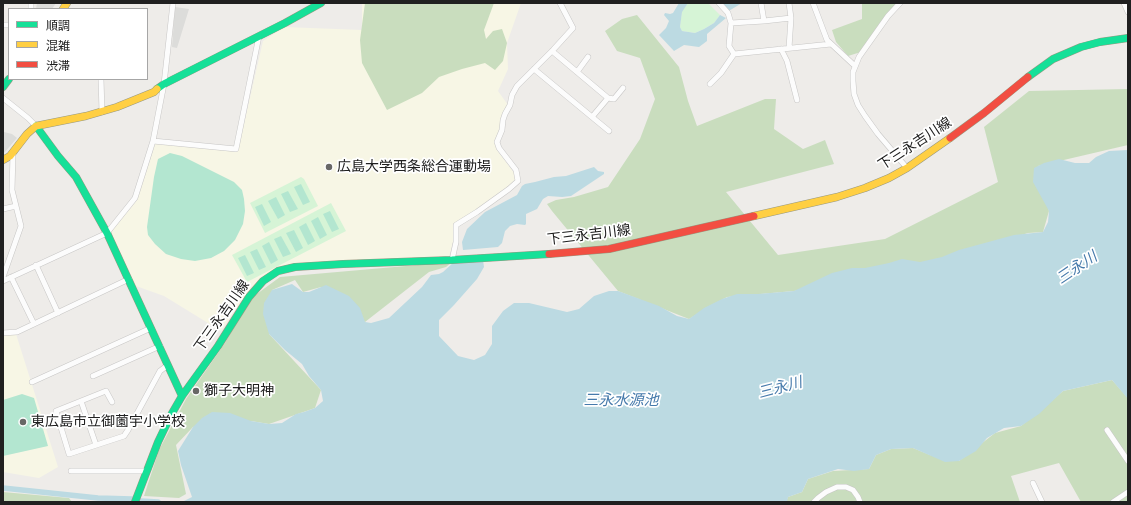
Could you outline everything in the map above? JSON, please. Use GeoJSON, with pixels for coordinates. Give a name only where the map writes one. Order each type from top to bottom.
{"type":"FeatureCollection","features":[{"type":"Feature","properties":{"kind":"main road"},"geometry":{"type":"LineString","coordinates":[[3,160],[13,152],[27,134],[36,126],[102,112],[154,92],[164,84],[321,3]]}},
{"type":"Feature","properties":{"kind":"main road","name":"下三永吉川線"},"geometry":{"type":"LineString","coordinates":[[135,502],[158,442],[182,396],[218,346],[249,298],[263,281],[278,271],[295,267],[452,260],[609,249],[654,240],[837,197],[866,188],[907,168],[940,146],[1053,59],[1081,47],[1100,42],[1128,38]]}},
{"type":"Feature","properties":{"kind":"main road"},"geometry":{"type":"LineString","coordinates":[[36,126],[58,156],[76,177],[107,233],[182,396]]}},
{"type":"Feature","properties":{"kind":"street"},"geometry":{"type":"LineString","coordinates":[[13,152],[12,190],[21,226],[3,280],[107,233],[135,198],[153,141],[164,84],[174,3]]}},
{"type":"Feature","properties":{"kind":"street"},"geometry":{"type":"LineString","coordinates":[[452,260],[456,242],[456,225],[477,212],[518,181],[516,170],[499,148],[497,142],[502,130],[502,120],[510,105],[512,94],[517,86],[552,51],[572,28],[560,3]]}},
{"type":"Feature","properties":{"kind":"street"},"geometry":{"type":"LineString","coordinates":[[719,3],[728,13],[731,23],[729,46],[734,54]]}},
{"type":"Feature","properties":{"kind":"street"},"geometry":{"type":"LineString","coordinates":[[761,3],[764,21]]}},
{"type":"Feature","properties":{"kind":"street"},"geometry":{"type":"LineString","coordinates":[[789,3],[791,18],[789,48]]}},
{"type":"Feature","properties":{"kind":"street"},"geometry":{"type":"LineString","coordinates":[[813,3],[827,40],[855,66]]}},
{"type":"Feature","properties":{"kind":"street"},"geometry":{"type":"LineString","coordinates":[[900,3],[888,16],[859,57],[853,72],[853,81],[854,94],[858,105],[878,134],[907,168]]}},
{"type":"Feature","properties":{"kind":"street"},"geometry":{"type":"LineString","coordinates":[[1124,3],[1128,12]]}},
{"type":"Feature","properties":{"kind":"street"},"geometry":{"type":"LineString","coordinates":[[731,23],[791,18]]}},
{"type":"Feature","properties":{"kind":"street"},"geometry":{"type":"LineString","coordinates":[[153,141],[236,149],[259,36]]}},
{"type":"Feature","properties":{"kind":"street"},"geometry":{"type":"LineString","coordinates":[[710,84],[721,73],[734,54],[831,44]]}},
{"type":"Feature","properties":{"kind":"street"},"geometry":{"type":"LineString","coordinates":[[782,49],[797,100]]}},
{"type":"Feature","properties":{"kind":"street"},"geometry":{"type":"LineString","coordinates":[[552,51],[608,98],[614,99],[623,88]]}},
{"type":"Feature","properties":{"kind":"street"},"geometry":{"type":"LineString","coordinates":[[577,72],[588,57]]}},
{"type":"Feature","properties":{"kind":"street"},"geometry":{"type":"LineString","coordinates":[[534,69],[609,131]]}},
{"type":"Feature","properties":{"kind":"street"},"geometry":{"type":"LineString","coordinates":[[102,80],[102,112]]}},
{"type":"Feature","properties":{"kind":"street"},"geometry":{"type":"LineString","coordinates":[[3,98],[36,126]]}},
{"type":"Feature","properties":{"kind":"street"},"geometry":{"type":"LineString","coordinates":[[592,117],[608,98]]}},
{"type":"Feature","properties":{"kind":"street"},"geometry":{"type":"LineString","coordinates":[[3,209],[16,206]]}},
{"type":"Feature","properties":{"kind":"street"},"geometry":{"type":"LineString","coordinates":[[36,265],[58,313]]}},
{"type":"Feature","properties":{"kind":"street"},"geometry":{"type":"LineString","coordinates":[[12,277],[34,324]]}},
{"type":"Feature","properties":{"kind":"street"},"geometry":{"type":"LineString","coordinates":[[3,333],[17,332],[129,279]]}},
{"type":"Feature","properties":{"kind":"street"},"geometry":{"type":"LineString","coordinates":[[32,382],[151,328]]}},
{"type":"Feature","properties":{"kind":"street"},"geometry":{"type":"LineString","coordinates":[[93,376],[160,346]]}},
{"type":"Feature","properties":{"kind":"street"},"geometry":{"type":"LineString","coordinates":[[112,402],[106,391],[56,411],[69,454],[124,436],[160,371],[168,365]]}},
{"type":"Feature","properties":{"kind":"street"},"geometry":{"type":"LineString","coordinates":[[81,401],[96,445]]}},
{"type":"Feature","properties":{"kind":"street"},"geometry":{"type":"LineString","coordinates":[[1107,430],[1128,461]]}},
{"type":"Feature","properties":{"kind":"street"},"geometry":{"type":"LineString","coordinates":[[71,471],[147,471]]}},
{"type":"Feature","properties":{"kind":"street"},"geometry":{"type":"LineString","coordinates":[[1033,482],[1042,502]]}},
{"type":"Feature","properties":{"kind":"street"},"geometry":{"type":"LineString","coordinates":[[814,502],[826,492],[837,487],[846,487],[853,490],[860,502]]}},
{"type":"Feature","properties":{"kind":"street"},"geometry":{"type":"LineString","coordinates":[[1114,502],[1128,492]]}},
{"type":"Feature","properties":{"kind":"shaded area"},"geometry":{"type":"Polygon","coordinates":[[[37,3],[56,3],[53,8],[36,8],[37,3]]]}},
{"type":"Feature","properties":{"kind":"shaded area","name":"広島大学西条総合運動場"},"geometry":{"type":"Polygon","coordinates":[[[362,3],[521,3],[507,43],[508,69],[498,91],[508,105],[497,150],[514,173],[515,181],[508,188],[455,224],[453,242],[449,257],[324,262],[263,277],[242,300],[221,331],[164,296],[136,286],[111,232],[137,200],[155,144],[238,150],[263,41],[284,27],[362,30],[362,3]]]}},
{"type":"Feature","properties":{"kind":"shaded area"},"geometry":{"type":"Polygon","coordinates":[[[175,7],[189,9],[177,48],[172,47],[175,7]]]}},
{"type":"Feature","properties":{"kind":"shaded area"},"geometry":{"type":"Polygon","coordinates":[[[4,132],[12,134],[17,138],[4,153],[3,152],[4,132]]]}},
{"type":"Feature","properties":{"kind":"shaded area","name":"東広島市立御薗宇小学校"},"geometry":{"type":"Polygon","coordinates":[[[16,334],[58,467],[39,478],[3,472],[3,335],[16,334]]]}},
{"type":"Feature","properties":{"kind":"green space"},"geometry":{"type":"Polygon","coordinates":[[[365,3],[494,3],[484,30],[486,39],[493,31],[502,29],[507,43],[503,61],[495,70],[485,63],[439,77],[422,93],[387,110],[362,63],[360,40],[365,3]]]}},
{"type":"Feature","properties":{"kind":"green space"},"geometry":{"type":"Polygon","coordinates":[[[688,3],[708,3],[720,15],[714,23],[695,33],[682,31],[680,27],[682,11],[688,3]]]}},
{"type":"Feature","properties":{"kind":"green space"},"geometry":{"type":"Polygon","coordinates":[[[862,3],[900,3],[864,51],[848,56],[836,42],[832,30],[862,19],[862,3]]]}},
{"type":"Feature","properties":{"kind":"green space"},"geometry":{"type":"Polygon","coordinates":[[[637,15],[679,67],[688,101],[697,126],[765,99],[776,99],[774,129],[803,149],[825,140],[834,164],[726,192],[778,255],[885,239],[998,182],[984,127],[1029,91],[1128,89],[1128,145],[1038,166],[1049,211],[1043,232],[1028,233],[907,271],[794,291],[727,297],[689,319],[618,291],[547,204],[556,200],[574,197],[608,187],[640,139],[655,99],[640,58],[617,51],[605,31],[622,19],[637,15]]]}},
{"type":"Feature","properties":{"kind":"green space"},"geometry":{"type":"Polygon","coordinates":[[[170,153],[182,156],[234,182],[242,190],[245,211],[243,224],[235,240],[224,251],[211,258],[195,261],[181,259],[166,254],[148,235],[147,227],[158,159],[170,153]]]}},
{"type":"Feature","properties":{"kind":"green space"},"geometry":{"type":"Polygon","coordinates":[[[301,177],[304,179],[318,206],[265,233],[250,203],[301,177]]]}},
{"type":"Feature","properties":{"kind":"green space"},"geometry":{"type":"Polygon","coordinates":[[[301,184],[310,202],[303,205],[294,187],[301,184]]]}},
{"type":"Feature","properties":{"kind":"green space"},"geometry":{"type":"Polygon","coordinates":[[[288,191],[298,209],[290,212],[281,194],[288,191]]]}},
{"type":"Feature","properties":{"kind":"green space"},"geometry":{"type":"Polygon","coordinates":[[[276,197],[285,215],[278,219],[268,201],[276,197]]]}},
{"type":"Feature","properties":{"kind":"green space"},"geometry":{"type":"Polygon","coordinates":[[[331,203],[346,231],[247,282],[232,255],[331,203]]]}},
{"type":"Feature","properties":{"kind":"green space"},"geometry":{"type":"Polygon","coordinates":[[[262,204],[271,222],[264,226],[255,207],[262,204]]]}},
{"type":"Feature","properties":{"kind":"green space"},"geometry":{"type":"Polygon","coordinates":[[[330,211],[339,229],[332,232],[323,214],[330,211]]]}},
{"type":"Feature","properties":{"kind":"green space"},"geometry":{"type":"Polygon","coordinates":[[[318,217],[327,235],[320,239],[311,221],[318,217]]]}},
{"type":"Feature","properties":{"kind":"green space"},"geometry":{"type":"Polygon","coordinates":[[[306,223],[315,241],[308,245],[299,227],[306,223]]]}},
{"type":"Feature","properties":{"kind":"green space"},"geometry":{"type":"Polygon","coordinates":[[[294,230],[303,248],[296,252],[286,233],[294,230]]]}},
{"type":"Feature","properties":{"kind":"green space"},"geometry":{"type":"Polygon","coordinates":[[[281,236],[291,254],[283,257],[274,239],[281,236]]]}},
{"type":"Feature","properties":{"kind":"green space"},"geometry":{"type":"Polygon","coordinates":[[[269,242],[278,260],[271,264],[262,246],[269,242]]]}},
{"type":"Feature","properties":{"kind":"green space"},"geometry":{"type":"Polygon","coordinates":[[[257,249],[266,267],[259,270],[250,252],[257,249]]]}},
{"type":"Feature","properties":{"kind":"green space"},"geometry":{"type":"Polygon","coordinates":[[[245,255],[254,273],[247,276],[238,258],[245,255]]]}},
{"type":"Feature","properties":{"kind":"green space"},"geometry":{"type":"Polygon","coordinates":[[[452,262],[446,267],[429,272],[365,322],[321,287],[303,292],[295,280],[272,290],[269,334],[321,390],[315,408],[269,424],[251,421],[193,427],[176,445],[186,494],[179,498],[144,496],[159,450],[186,399],[225,343],[250,299],[280,277],[452,262]]]}},
{"type":"Feature","properties":{"kind":"green space"},"geometry":{"type":"Polygon","coordinates":[[[1112,380],[1128,398],[1128,502],[1081,502],[1059,463],[1011,476],[1020,502],[786,502],[788,497],[802,492],[808,479],[833,471],[869,469],[876,455],[891,449],[913,448],[930,455],[959,461],[995,433],[1021,426],[1063,391],[1112,380]]]}},
{"type":"Feature","properties":{"kind":"green space"},"geometry":{"type":"Polygon","coordinates":[[[22,394],[34,398],[48,446],[3,456],[3,400],[22,394]]]}},
{"type":"Feature","properties":{"kind":"green space"},"geometry":{"type":"Polygon","coordinates":[[[3,492],[69,498],[72,502],[3,502],[3,492]]]}},
{"type":"Feature","properties":{"kind":"water"},"geometry":{"type":"Polygon","coordinates":[[[679,3],[688,3],[682,12],[680,27],[682,31],[695,33],[714,23],[720,15],[726,18],[707,34],[707,41],[699,47],[684,45],[674,51],[659,35],[666,28],[669,21],[664,15],[665,13],[673,13],[679,3]]]}},
{"type":"Feature","properties":{"kind":"water"},"geometry":{"type":"Polygon","coordinates":[[[725,3],[742,3],[727,12],[725,3]]]}},
{"type":"Feature","properties":{"kind":"water","name":"三永水源池"},"geometry":{"type":"Polygon","coordinates":[[[1128,150],[1128,399],[1112,380],[1063,391],[1039,414],[1021,426],[1004,428],[987,438],[976,451],[959,461],[945,462],[913,448],[891,449],[876,455],[869,469],[854,471],[838,469],[808,479],[802,492],[788,497],[787,502],[184,501],[192,497],[181,465],[178,451],[193,427],[202,418],[212,412],[230,413],[251,421],[269,424],[282,423],[296,414],[315,408],[323,401],[321,390],[309,376],[302,364],[269,334],[263,314],[264,303],[272,290],[292,284],[303,292],[309,292],[326,285],[349,296],[360,308],[365,322],[371,323],[389,318],[422,287],[431,275],[443,272],[454,262],[483,260],[484,267],[477,279],[439,320],[439,336],[458,356],[474,360],[485,355],[492,344],[492,326],[503,311],[514,303],[529,303],[567,312],[579,309],[594,296],[609,291],[618,291],[659,306],[677,316],[689,319],[704,308],[722,299],[737,294],[794,291],[832,273],[852,268],[865,268],[902,259],[920,262],[942,257],[959,250],[1014,235],[1043,232],[1048,222],[1049,211],[1033,182],[1034,168],[1044,163],[1059,159],[1075,163],[1089,163],[1096,157],[1109,151],[1128,150]]]}},
{"type":"Feature","properties":{"kind":"water"},"geometry":{"type":"Polygon","coordinates":[[[594,167],[598,171],[604,172],[604,174],[571,196],[548,196],[543,199],[537,209],[526,214],[525,225],[517,224],[510,226],[505,231],[502,243],[498,247],[463,250],[462,242],[467,229],[485,212],[517,195],[522,186],[525,184],[554,177],[566,176],[594,167]]]}},
{"type":"Feature","properties":{"kind":"waterway"},"geometry":{"type":"LineString","coordinates":[[3,488],[98,498],[132,499]]}},
{"type":"Feature","properties":{"kind":"waterway"},"geometry":{"type":"LineString","coordinates":[[141,501],[158,502]]}},
{"type":"Feature","properties":{"kind":"traffic: fast"},"geometry":{"type":"LineString","coordinates":[[157,89],[321,3]]}},
{"type":"Feature","properties":{"kind":"traffic: fast"},"geometry":{"type":"LineString","coordinates":[[1028,77],[1053,59],[1081,47],[1100,42],[1128,38]]}},
{"type":"Feature","properties":{"kind":"traffic: fast"},"geometry":{"type":"LineString","coordinates":[[3,87],[8,80]]}},
{"type":"Feature","properties":{"kind":"traffic: fast"},"geometry":{"type":"LineString","coordinates":[[36,126],[58,156],[76,177],[107,233],[182,396]]}},
{"type":"Feature","properties":{"kind":"traffic: fast"},"geometry":{"type":"LineString","coordinates":[[135,502],[158,442],[182,396],[218,346],[249,297],[263,281],[278,271],[295,267],[549,254]]}},
{"type":"Feature","properties":{"kind":"traffic: slow"},"geometry":{"type":"LineString","coordinates":[[64,8],[67,3]]}},
{"type":"Feature","properties":{"kind":"traffic: slow"},"geometry":{"type":"LineString","coordinates":[[3,160],[10,156],[27,134],[36,126],[86,116],[117,107],[154,92],[157,89]]}},
{"type":"Feature","properties":{"kind":"traffic: slow"},"geometry":{"type":"LineString","coordinates":[[754,216],[837,197],[865,188],[889,178],[907,168],[950,138]]}},
{"type":"Feature","properties":{"kind":"traffic: jam"},"geometry":{"type":"LineString","coordinates":[[950,138],[984,113],[1028,77]]}},
{"type":"Feature","properties":{"kind":"traffic: jam"},"geometry":{"type":"LineString","coordinates":[[549,254],[609,249],[754,216]]}},
{"type":"Feature","properties":{"kind":"place","name":"広島大学西条総合運動場"},"geometry":{"type":"Point","coordinates":[329,167]}},
{"type":"Feature","properties":{"kind":"place","name":"獅子大明神"},"geometry":{"type":"Point","coordinates":[196,391]}},
{"type":"Feature","properties":{"kind":"place","name":"東広島市立御薗宇小学校"},"geometry":{"type":"Point","coordinates":[23,422]}},
{"type":"Feature","properties":{"kind":"water label","name":"三永川"},"geometry":{"type":"Point","coordinates":[1077,268]}},
{"type":"Feature","properties":{"kind":"water label","name":"三永川"},"geometry":{"type":"Point","coordinates":[780,388]}}]}
